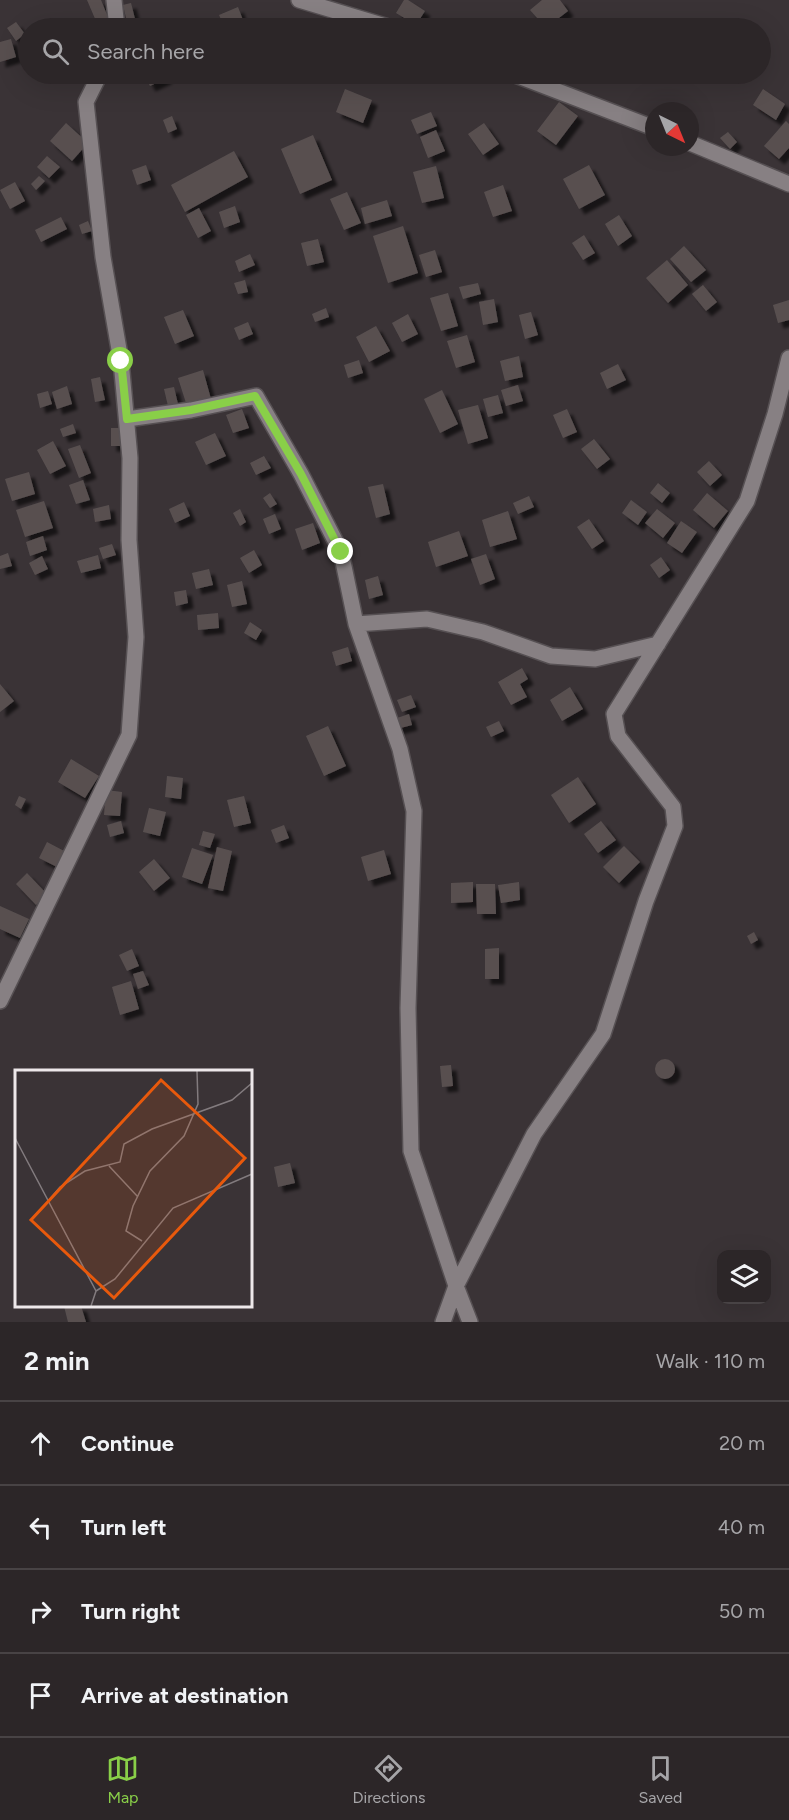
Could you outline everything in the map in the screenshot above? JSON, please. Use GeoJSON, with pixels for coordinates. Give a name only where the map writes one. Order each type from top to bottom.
{"type":"FeatureCollection","features":[{"type":"Feature","properties":{"kind":"street"},"geometry":{"type":"LineString","coordinates":[[114,0],[116,18]]}},
{"type":"Feature","properties":{"kind":"street"},"geometry":{"type":"LineString","coordinates":[[299,0],[359,18]]}},
{"type":"Feature","properties":{"kind":"street"},"geometry":{"type":"LineString","coordinates":[[0,1001],[129,735],[136,637],[129,540],[130,458],[121,361],[103,257],[86,102],[95,84]]}},
{"type":"Feature","properties":{"kind":"street"},"geometry":{"type":"LineString","coordinates":[[539,84],[645,125]]}},
{"type":"Feature","properties":{"kind":"street"},"geometry":{"type":"LineString","coordinates":[[699,147],[789,184]]}},
{"type":"Feature","properties":{"kind":"street"},"geometry":{"type":"LineString","coordinates":[[443,1322],[456,1286],[534,1134],[603,1034],[646,901],[675,826],[673,807],[618,736],[614,714],[747,501],[775,414],[789,358]]}},
{"type":"Feature","properties":{"kind":"street"},"geometry":{"type":"LineString","coordinates":[[127,419],[191,410],[255,396],[301,474],[341,552],[356,624],[400,749],[414,811],[408,1008],[411,1151],[470,1322]]}},
{"type":"Feature","properties":{"kind":"street"},"geometry":{"type":"LineString","coordinates":[[356,624],[427,620],[483,632],[551,656],[595,659],[658,644]]}},
{"type":"Feature","properties":{"kind":"building"},"geometry":{"type":"Polygon","coordinates":[[[87,0],[101,0],[108,18],[95,18],[87,0]]]}},
{"type":"Feature","properties":{"kind":"building"},"geometry":{"type":"Polygon","coordinates":[[[404,0],[408,0],[425,11],[420,18],[404,18],[396,13],[404,0]]]}},
{"type":"Feature","properties":{"kind":"building"},"geometry":{"type":"Polygon","coordinates":[[[542,0],[560,0],[568,11],[559,18],[537,18],[530,10],[542,0]]]}},
{"type":"Feature","properties":{"kind":"building"},"geometry":{"type":"Polygon","coordinates":[[[131,3],[135,18],[126,18],[123,5],[131,3]]]}},
{"type":"Feature","properties":{"kind":"building"},"geometry":{"type":"Polygon","coordinates":[[[238,7],[242,18],[220,18],[219,15],[238,7]]]}},
{"type":"Feature","properties":{"kind":"building"},"geometry":{"type":"Polygon","coordinates":[[[16,22],[18,39],[16,41],[7,28],[16,22]]]}},
{"type":"Feature","properties":{"kind":"building"},"geometry":{"type":"Polygon","coordinates":[[[11,39],[16,57],[0,62],[0,42],[11,39]]]}},
{"type":"Feature","properties":{"kind":"building"},"geometry":{"type":"Polygon","coordinates":[[[345,89],[372,100],[363,123],[336,112],[345,89]]]}},
{"type":"Feature","properties":{"kind":"building"},"geometry":{"type":"Polygon","coordinates":[[[763,89],[785,104],[776,120],[753,105],[763,89]]]}},
{"type":"Feature","properties":{"kind":"building"},"geometry":{"type":"Polygon","coordinates":[[[559,102],[578,116],[556,145],[537,131],[559,102]]]}},
{"type":"Feature","properties":{"kind":"building"},"geometry":{"type":"Polygon","coordinates":[[[431,112],[437,126],[417,134],[411,120],[431,112]]]}},
{"type":"Feature","properties":{"kind":"building"},"geometry":{"type":"Polygon","coordinates":[[[172,116],[177,129],[168,133],[163,120],[172,116]]]}},
{"type":"Feature","properties":{"kind":"building"},"geometry":{"type":"Polygon","coordinates":[[[786,121],[789,124],[789,148],[779,159],[764,146],[786,121]]]}},
{"type":"Feature","properties":{"kind":"building"},"geometry":{"type":"Polygon","coordinates":[[[66,123],[88,143],[72,161],[50,141],[66,123]]]}},
{"type":"Feature","properties":{"kind":"building"},"geometry":{"type":"Polygon","coordinates":[[[484,123],[499,144],[483,155],[468,134],[484,123]]]}},
{"type":"Feature","properties":{"kind":"building"},"geometry":{"type":"Polygon","coordinates":[[[436,130],[445,151],[428,158],[420,137],[436,130]]]}},
{"type":"Feature","properties":{"kind":"building"},"geometry":{"type":"Polygon","coordinates":[[[728,132],[737,142],[730,149],[720,138],[728,132]]]}},
{"type":"Feature","properties":{"kind":"building"},"geometry":{"type":"Polygon","coordinates":[[[313,135],[332,180],[300,194],[281,149],[313,135]]]}},
{"type":"Feature","properties":{"kind":"building"},"geometry":{"type":"Polygon","coordinates":[[[234,151],[248,177],[185,212],[171,185],[234,151]]]}},
{"type":"Feature","properties":{"kind":"building"},"geometry":{"type":"Polygon","coordinates":[[[47,156],[60,167],[49,178],[37,167],[47,156]]]}},
{"type":"Feature","properties":{"kind":"building"},"geometry":{"type":"Polygon","coordinates":[[[146,165],[151,180],[137,185],[132,170],[146,165]]]}},
{"type":"Feature","properties":{"kind":"building"},"geometry":{"type":"Polygon","coordinates":[[[589,165],[605,195],[579,209],[563,179],[589,165]]]}},
{"type":"Feature","properties":{"kind":"building"},"geometry":{"type":"Polygon","coordinates":[[[436,166],[444,198],[422,203],[413,172],[436,166]]]}},
{"type":"Feature","properties":{"kind":"building"},"geometry":{"type":"Polygon","coordinates":[[[39,176],[45,181],[36,190],[31,184],[39,176]]]}},
{"type":"Feature","properties":{"kind":"building"},"geometry":{"type":"Polygon","coordinates":[[[15,182],[25,201],[10,209],[0,190],[15,182]]]}},
{"type":"Feature","properties":{"kind":"building"},"geometry":{"type":"Polygon","coordinates":[[[503,185],[512,211],[493,217],[484,192],[503,185]]]}},
{"type":"Feature","properties":{"kind":"building"},"geometry":{"type":"Polygon","coordinates":[[[347,192],[361,223],[344,230],[330,199],[347,192]]]}},
{"type":"Feature","properties":{"kind":"building"},"geometry":{"type":"Polygon","coordinates":[[[387,200],[392,216],[365,224],[361,208],[387,200]]]}},
{"type":"Feature","properties":{"kind":"building"},"geometry":{"type":"Polygon","coordinates":[[[235,206],[240,222],[224,228],[219,212],[235,206]]]}},
{"type":"Feature","properties":{"kind":"building"},"geometry":{"type":"Polygon","coordinates":[[[199,208],[211,231],[198,238],[186,215],[199,208]]]}},
{"type":"Feature","properties":{"kind":"building"},"geometry":{"type":"Polygon","coordinates":[[[619,215],[632,236],[618,246],[605,224],[619,215]]]}},
{"type":"Feature","properties":{"kind":"building"},"geometry":{"type":"Polygon","coordinates":[[[61,217],[67,229],[41,242],[35,230],[61,217]]]}},
{"type":"Feature","properties":{"kind":"building"},"geometry":{"type":"Polygon","coordinates":[[[88,221],[92,231],[82,234],[79,225],[88,221]]]}},
{"type":"Feature","properties":{"kind":"building"},"geometry":{"type":"Polygon","coordinates":[[[403,226],[418,273],[388,283],[373,236],[403,226]]]}},
{"type":"Feature","properties":{"kind":"building"},"geometry":{"type":"Polygon","coordinates":[[[584,235],[595,253],[583,260],[572,243],[584,235]]]}},
{"type":"Feature","properties":{"kind":"building"},"geometry":{"type":"Polygon","coordinates":[[[318,239],[324,262],[307,266],[301,243],[318,239]]]}},
{"type":"Feature","properties":{"kind":"building"},"geometry":{"type":"Polygon","coordinates":[[[684,246],[706,270],[691,282],[670,259],[684,246]]]}},
{"type":"Feature","properties":{"kind":"building"},"geometry":{"type":"Polygon","coordinates":[[[435,250],[442,272],[426,277],[419,255],[435,250]]]}},
{"type":"Feature","properties":{"kind":"building"},"geometry":{"type":"Polygon","coordinates":[[[250,254],[255,265],[239,272],[235,261],[250,254]]]}},
{"type":"Feature","properties":{"kind":"building"},"geometry":{"type":"Polygon","coordinates":[[[667,260],[688,285],[668,303],[646,278],[667,260]]]}},
{"type":"Feature","properties":{"kind":"building"},"geometry":{"type":"Polygon","coordinates":[[[245,280],[248,292],[238,294],[234,283],[245,280]]]}},
{"type":"Feature","properties":{"kind":"building"},"geometry":{"type":"Polygon","coordinates":[[[478,283],[481,294],[463,299],[459,287],[478,283]]]}},
{"type":"Feature","properties":{"kind":"building"},"geometry":{"type":"Polygon","coordinates":[[[703,285],[717,302],[706,311],[692,294],[703,285]]]}},
{"type":"Feature","properties":{"kind":"building"},"geometry":{"type":"Polygon","coordinates":[[[448,293],[458,326],[441,331],[430,298],[448,293]]]}},
{"type":"Feature","properties":{"kind":"building"},"geometry":{"type":"Polygon","coordinates":[[[494,299],[498,322],[483,325],[479,302],[494,299]]]}},
{"type":"Feature","properties":{"kind":"building"},"geometry":{"type":"Polygon","coordinates":[[[789,300],[789,320],[778,323],[773,305],[789,300]]]}},
{"type":"Feature","properties":{"kind":"building"},"geometry":{"type":"Polygon","coordinates":[[[326,308],[329,317],[315,322],[312,314],[326,308]]]}},
{"type":"Feature","properties":{"kind":"building"},"geometry":{"type":"Polygon","coordinates":[[[183,310],[194,336],[175,344],[164,317],[183,310]]]}},
{"type":"Feature","properties":{"kind":"building"},"geometry":{"type":"Polygon","coordinates":[[[531,312],[538,335],[525,339],[519,315],[531,312]]]}},
{"type":"Feature","properties":{"kind":"building"},"geometry":{"type":"Polygon","coordinates":[[[408,314],[418,334],[402,342],[392,323],[408,314]]]}},
{"type":"Feature","properties":{"kind":"building"},"geometry":{"type":"Polygon","coordinates":[[[248,322],[253,334],[239,340],[234,328],[248,322]]]}},
{"type":"Feature","properties":{"kind":"building"},"geometry":{"type":"Polygon","coordinates":[[[376,326],[390,351],[369,362],[356,337],[376,326]]]}},
{"type":"Feature","properties":{"kind":"building"},"geometry":{"type":"Polygon","coordinates":[[[467,335],[475,362],[456,368],[447,341],[467,335]]]}},
{"type":"Feature","properties":{"kind":"building"},"geometry":{"type":"Polygon","coordinates":[[[519,356],[523,377],[505,381],[500,361],[519,356]]]}},
{"type":"Feature","properties":{"kind":"building"},"geometry":{"type":"Polygon","coordinates":[[[359,360],[363,373],[348,378],[344,365],[359,360]]]}},
{"type":"Feature","properties":{"kind":"building"},"geometry":{"type":"Polygon","coordinates":[[[618,364],[626,380],[607,389],[600,373],[618,364]]]}},
{"type":"Feature","properties":{"kind":"building"},"geometry":{"type":"Polygon","coordinates":[[[203,370],[211,399],[187,406],[178,378],[203,370]]]}},
{"type":"Feature","properties":{"kind":"building"},"geometry":{"type":"Polygon","coordinates":[[[100,377],[105,400],[95,402],[91,379],[100,377]]]}},
{"type":"Feature","properties":{"kind":"building"},"geometry":{"type":"Polygon","coordinates":[[[518,385],[523,401],[506,406],[501,390],[518,385]]]}},
{"type":"Feature","properties":{"kind":"building"},"geometry":{"type":"Polygon","coordinates":[[[67,386],[72,404],[57,409],[52,392],[67,386]]]}},
{"type":"Feature","properties":{"kind":"building"},"geometry":{"type":"Polygon","coordinates":[[[174,387],[178,404],[168,406],[164,389],[174,387]]]}},
{"type":"Feature","properties":{"kind":"building"},"geometry":{"type":"Polygon","coordinates":[[[442,390],[458,424],[440,433],[424,399],[442,390]]]}},
{"type":"Feature","properties":{"kind":"building"},"geometry":{"type":"Polygon","coordinates":[[[48,391],[52,404],[40,408],[37,394],[48,391]]]}},
{"type":"Feature","properties":{"kind":"building"},"geometry":{"type":"Polygon","coordinates":[[[498,395],[503,413],[488,417],[483,399],[498,395]]]}},
{"type":"Feature","properties":{"kind":"building"},"geometry":{"type":"Polygon","coordinates":[[[478,405],[488,438],[468,444],[458,410],[478,405]]]}},
{"type":"Feature","properties":{"kind":"building"},"geometry":{"type":"Polygon","coordinates":[[[242,409],[249,428],[233,433],[226,415],[242,409]]]}},
{"type":"Feature","properties":{"kind":"building"},"geometry":{"type":"Polygon","coordinates":[[[567,409],[577,432],[563,438],[553,415],[567,409]]]}},
{"type":"Feature","properties":{"kind":"building"},"geometry":{"type":"Polygon","coordinates":[[[73,424],[76,433],[63,437],[60,429],[73,424]]]}},
{"type":"Feature","properties":{"kind":"building"},"geometry":{"type":"Polygon","coordinates":[[[111,428],[124,428],[124,446],[111,446],[111,428]]]}},
{"type":"Feature","properties":{"kind":"building"},"geometry":{"type":"Polygon","coordinates":[[[215,433],[226,456],[206,465],[195,442],[215,433]]]}},
{"type":"Feature","properties":{"kind":"building"},"geometry":{"type":"Polygon","coordinates":[[[594,439],[610,459],[597,469],[581,449],[594,439]]]}},
{"type":"Feature","properties":{"kind":"building"},"geometry":{"type":"Polygon","coordinates":[[[53,441],[66,466],[50,474],[37,450],[53,441]]]}},
{"type":"Feature","properties":{"kind":"building"},"geometry":{"type":"Polygon","coordinates":[[[80,445],[91,473],[79,478],[68,449],[80,445]]]}},
{"type":"Feature","properties":{"kind":"building"},"geometry":{"type":"Polygon","coordinates":[[[264,456],[271,468],[256,475],[250,463],[264,456]]]}},
{"type":"Feature","properties":{"kind":"building"},"geometry":{"type":"Polygon","coordinates":[[[709,461],[722,475],[710,486],[697,472],[709,461]]]}},
{"type":"Feature","properties":{"kind":"building"},"geometry":{"type":"Polygon","coordinates":[[[29,472],[35,494],[12,501],[5,479],[29,472]]]}},
{"type":"Feature","properties":{"kind":"building"},"geometry":{"type":"Polygon","coordinates":[[[83,480],[90,500],[76,504],[69,485],[83,480]]]}},
{"type":"Feature","properties":{"kind":"building"},"geometry":{"type":"Polygon","coordinates":[[[658,483],[670,493],[662,503],[650,493],[658,483]]]}},
{"type":"Feature","properties":{"kind":"building"},"geometry":{"type":"Polygon","coordinates":[[[383,484],[390,514],[376,518],[368,487],[383,484]]]}},
{"type":"Feature","properties":{"kind":"building"},"geometry":{"type":"Polygon","coordinates":[[[270,493],[277,504],[270,508],[263,498],[270,493]]]}},
{"type":"Feature","properties":{"kind":"building"},"geometry":{"type":"Polygon","coordinates":[[[707,493],[728,511],[714,528],[693,510],[707,493]]]}},
{"type":"Feature","properties":{"kind":"building"},"geometry":{"type":"Polygon","coordinates":[[[529,496],[534,507],[518,514],[513,503],[529,496]]]}},
{"type":"Feature","properties":{"kind":"building"},"geometry":{"type":"Polygon","coordinates":[[[631,500],[647,512],[638,525],[622,513],[631,500]]]}},
{"type":"Feature","properties":{"kind":"building"},"geometry":{"type":"Polygon","coordinates":[[[44,501],[53,528],[25,537],[16,510],[44,501]]]}},
{"type":"Feature","properties":{"kind":"building"},"geometry":{"type":"Polygon","coordinates":[[[184,502],[190,516],[175,523],[169,509],[184,502]]]}},
{"type":"Feature","properties":{"kind":"building"},"geometry":{"type":"Polygon","coordinates":[[[109,505],[111,519],[95,522],[93,509],[109,505]]]}},
{"type":"Feature","properties":{"kind":"building"},"geometry":{"type":"Polygon","coordinates":[[[240,509],[246,522],[240,526],[233,513],[240,509]]]}},
{"type":"Feature","properties":{"kind":"building"},"geometry":{"type":"Polygon","coordinates":[[[657,509],[675,523],[663,538],[645,523],[657,509]]]}},
{"type":"Feature","properties":{"kind":"building"},"geometry":{"type":"Polygon","coordinates":[[[508,511],[517,539],[490,547],[482,520],[508,511]]]}},
{"type":"Feature","properties":{"kind":"building"},"geometry":{"type":"Polygon","coordinates":[[[275,514],[281,529],[269,534],[263,519],[275,514]]]}},
{"type":"Feature","properties":{"kind":"building"},"geometry":{"type":"Polygon","coordinates":[[[589,519],[604,541],[592,549],[577,527],[589,519]]]}},
{"type":"Feature","properties":{"kind":"building"},"geometry":{"type":"Polygon","coordinates":[[[681,521],[697,532],[682,553],[667,543],[681,521]]]}},
{"type":"Feature","properties":{"kind":"building"},"geometry":{"type":"Polygon","coordinates":[[[313,523],[320,543],[302,550],[295,529],[313,523]]]}},
{"type":"Feature","properties":{"kind":"building"},"geometry":{"type":"Polygon","coordinates":[[[459,531],[468,556],[436,567],[428,542],[459,531]]]}},
{"type":"Feature","properties":{"kind":"building"},"geometry":{"type":"Polygon","coordinates":[[[43,536],[47,550],[30,556],[26,542],[43,536]]]}},
{"type":"Feature","properties":{"kind":"building"},"geometry":{"type":"Polygon","coordinates":[[[112,544],[116,555],[103,559],[99,548],[112,544]]]}},
{"type":"Feature","properties":{"kind":"building"},"geometry":{"type":"Polygon","coordinates":[[[254,550],[262,565],[249,573],[240,558],[254,550]]]}},
{"type":"Feature","properties":{"kind":"building"},"geometry":{"type":"Polygon","coordinates":[[[8,553],[12,566],[0,569],[0,556],[8,553]]]}},
{"type":"Feature","properties":{"kind":"building"},"geometry":{"type":"Polygon","coordinates":[[[486,554],[495,579],[480,585],[471,559],[486,554]]]}},
{"type":"Feature","properties":{"kind":"building"},"geometry":{"type":"Polygon","coordinates":[[[98,555],[101,568],[81,573],[77,561],[98,555]]]}},
{"type":"Feature","properties":{"kind":"building"},"geometry":{"type":"Polygon","coordinates":[[[42,556],[48,569],[35,575],[29,563],[42,556]]]}},
{"type":"Feature","properties":{"kind":"building"},"geometry":{"type":"Polygon","coordinates":[[[661,557],[670,570],[659,578],[650,565],[661,557]]]}},
{"type":"Feature","properties":{"kind":"building"},"geometry":{"type":"Polygon","coordinates":[[[209,569],[213,585],[196,589],[192,573],[209,569]]]}},
{"type":"Feature","properties":{"kind":"building"},"geometry":{"type":"Polygon","coordinates":[[[378,576],[383,595],[369,599],[365,580],[378,576]]]}},
{"type":"Feature","properties":{"kind":"building"},"geometry":{"type":"Polygon","coordinates":[[[242,581],[247,604],[232,607],[227,585],[242,581]]]}},
{"type":"Feature","properties":{"kind":"building"},"geometry":{"type":"Polygon","coordinates":[[[186,590],[188,603],[176,606],[174,592],[186,590]]]}},
{"type":"Feature","properties":{"kind":"building"},"geometry":{"type":"Polygon","coordinates":[[[218,613],[219,628],[198,630],[197,615],[218,613]]]}},
{"type":"Feature","properties":{"kind":"building"},"geometry":{"type":"Polygon","coordinates":[[[250,622],[262,630],[256,640],[244,633],[250,622]]]}},
{"type":"Feature","properties":{"kind":"building"},"geometry":{"type":"Polygon","coordinates":[[[348,647],[352,661],[336,666],[332,652],[348,647]]]}},
{"type":"Feature","properties":{"kind":"building"},"geometry":{"type":"Polygon","coordinates":[[[522,668],[528,679],[520,684],[527,697],[511,705],[498,682],[522,668]]]}},
{"type":"Feature","properties":{"kind":"building"},"geometry":{"type":"Polygon","coordinates":[[[0,684],[14,701],[0,712],[0,684]]]}},
{"type":"Feature","properties":{"kind":"building"},"geometry":{"type":"Polygon","coordinates":[[[570,687],[583,709],[562,721],[550,700],[570,687]]]}},
{"type":"Feature","properties":{"kind":"building"},"geometry":{"type":"Polygon","coordinates":[[[411,695],[416,707],[402,712],[397,700],[411,695]]]}},
{"type":"Feature","properties":{"kind":"building"},"geometry":{"type":"Polygon","coordinates":[[[409,714],[412,725],[397,729],[394,719],[409,714]]]}},
{"type":"Feature","properties":{"kind":"building"},"geometry":{"type":"Polygon","coordinates":[[[499,721],[504,731],[491,737],[486,727],[499,721]]]}},
{"type":"Feature","properties":{"kind":"building"},"geometry":{"type":"Polygon","coordinates":[[[328,726],[346,766],[324,776],[306,736],[328,726]]]}},
{"type":"Feature","properties":{"kind":"building"},"geometry":{"type":"Polygon","coordinates":[[[71,759],[99,776],[85,798],[58,782],[71,759]]]}},
{"type":"Feature","properties":{"kind":"building"},"geometry":{"type":"Polygon","coordinates":[[[167,776],[183,778],[181,799],[165,797],[167,776]]]}},
{"type":"Feature","properties":{"kind":"building"},"geometry":{"type":"Polygon","coordinates":[[[578,777],[596,804],[569,823],[551,795],[578,777]]]}},
{"type":"Feature","properties":{"kind":"building"},"geometry":{"type":"Polygon","coordinates":[[[106,790],[122,792],[120,816],[104,815],[106,790]]]}},
{"type":"Feature","properties":{"kind":"building"},"geometry":{"type":"Polygon","coordinates":[[[19,796],[26,799],[21,809],[15,805],[19,796]]]}},
{"type":"Feature","properties":{"kind":"building"},"geometry":{"type":"Polygon","coordinates":[[[244,796],[251,823],[234,827],[227,800],[244,796]]]}},
{"type":"Feature","properties":{"kind":"building"},"geometry":{"type":"Polygon","coordinates":[[[149,808],[166,812],[160,836],[143,832],[149,808]]]}},
{"type":"Feature","properties":{"kind":"building"},"geometry":{"type":"Polygon","coordinates":[[[121,821],[124,833],[110,837],[107,825],[121,821]]]}},
{"type":"Feature","properties":{"kind":"building"},"geometry":{"type":"Polygon","coordinates":[[[601,821],[616,840],[598,853],[584,834],[601,821]]]}},
{"type":"Feature","properties":{"kind":"building"},"geometry":{"type":"Polygon","coordinates":[[[284,825],[289,838],[276,843],[271,830],[284,825]]]}},
{"type":"Feature","properties":{"kind":"building"},"geometry":{"type":"Polygon","coordinates":[[[203,831],[215,834],[210,848],[199,845],[203,831]]]}},
{"type":"Feature","properties":{"kind":"building"},"geometry":{"type":"Polygon","coordinates":[[[47,842],[68,853],[59,868],[39,858],[47,842]]]}},
{"type":"Feature","properties":{"kind":"building"},"geometry":{"type":"Polygon","coordinates":[[[624,846],[640,862],[619,883],[603,867],[624,846]]]}},
{"type":"Feature","properties":{"kind":"building"},"geometry":{"type":"Polygon","coordinates":[[[217,847],[232,851],[223,891],[208,888],[217,847]]]}},
{"type":"Feature","properties":{"kind":"building"},"geometry":{"type":"Polygon","coordinates":[[[192,848],[213,855],[202,884],[182,877],[192,848]]]}},
{"type":"Feature","properties":{"kind":"building"},"geometry":{"type":"Polygon","coordinates":[[[384,850],[391,874],[368,881],[361,857],[384,850]]]}},
{"type":"Feature","properties":{"kind":"building"},"geometry":{"type":"Polygon","coordinates":[[[154,859],[170,878],[154,891],[139,872],[154,859]]]}},
{"type":"Feature","properties":{"kind":"building"},"geometry":{"type":"Polygon","coordinates":[[[27,873],[47,894],[36,905],[16,884],[27,873]]]}},
{"type":"Feature","properties":{"kind":"building"},"geometry":{"type":"Polygon","coordinates":[[[473,882],[473,902],[451,903],[451,883],[473,882]]]}},
{"type":"Feature","properties":{"kind":"building"},"geometry":{"type":"Polygon","coordinates":[[[519,882],[520,900],[501,903],[498,885],[519,882]]]}},
{"type":"Feature","properties":{"kind":"building"},"geometry":{"type":"Polygon","coordinates":[[[476,884],[495,884],[496,914],[477,914],[476,884]]]}},
{"type":"Feature","properties":{"kind":"building"},"geometry":{"type":"Polygon","coordinates":[[[0,906],[29,919],[20,938],[0,929],[0,906]]]}},
{"type":"Feature","properties":{"kind":"building"},"geometry":{"type":"Polygon","coordinates":[[[754,932],[758,940],[751,944],[747,936],[754,932]]]}},
{"type":"Feature","properties":{"kind":"building"},"geometry":{"type":"Polygon","coordinates":[[[499,948],[499,979],[485,979],[485,949],[499,948]]]}},
{"type":"Feature","properties":{"kind":"building"},"geometry":{"type":"Polygon","coordinates":[[[132,949],[139,966],[127,971],[119,955],[132,949]]]}},
{"type":"Feature","properties":{"kind":"building"},"geometry":{"type":"Polygon","coordinates":[[[143,971],[149,985],[138,989],[133,974],[143,971]]]}},
{"type":"Feature","properties":{"kind":"building"},"geometry":{"type":"Polygon","coordinates":[[[131,981],[139,1009],[120,1015],[112,987],[131,981]]]}},
{"type":"Feature","properties":{"kind":"building"},"geometry":{"type":"Polygon","coordinates":[[[665,1059],[672,1062],[675,1069],[672,1076],[665,1079],[658,1076],[655,1069],[658,1062],[665,1059]]]}},
{"type":"Feature","properties":{"kind":"building"},"geometry":{"type":"Polygon","coordinates":[[[451,1065],[453,1086],[442,1087],[440,1066],[451,1065]]]}},
{"type":"Feature","properties":{"kind":"building"},"geometry":{"type":"Polygon","coordinates":[[[290,1163],[295,1183],[278,1187],[274,1167],[290,1163]]]}},
{"type":"Feature","properties":{"kind":"building"},"geometry":{"type":"Polygon","coordinates":[[[64,1307],[81,1307],[86,1322],[68,1322],[64,1307]]]}},
{"type":"Feature","properties":{"kind":"route"},"geometry":{"type":"LineString","coordinates":[[121,361],[127,419],[191,410],[255,396],[301,474],[341,552]]}}]}
